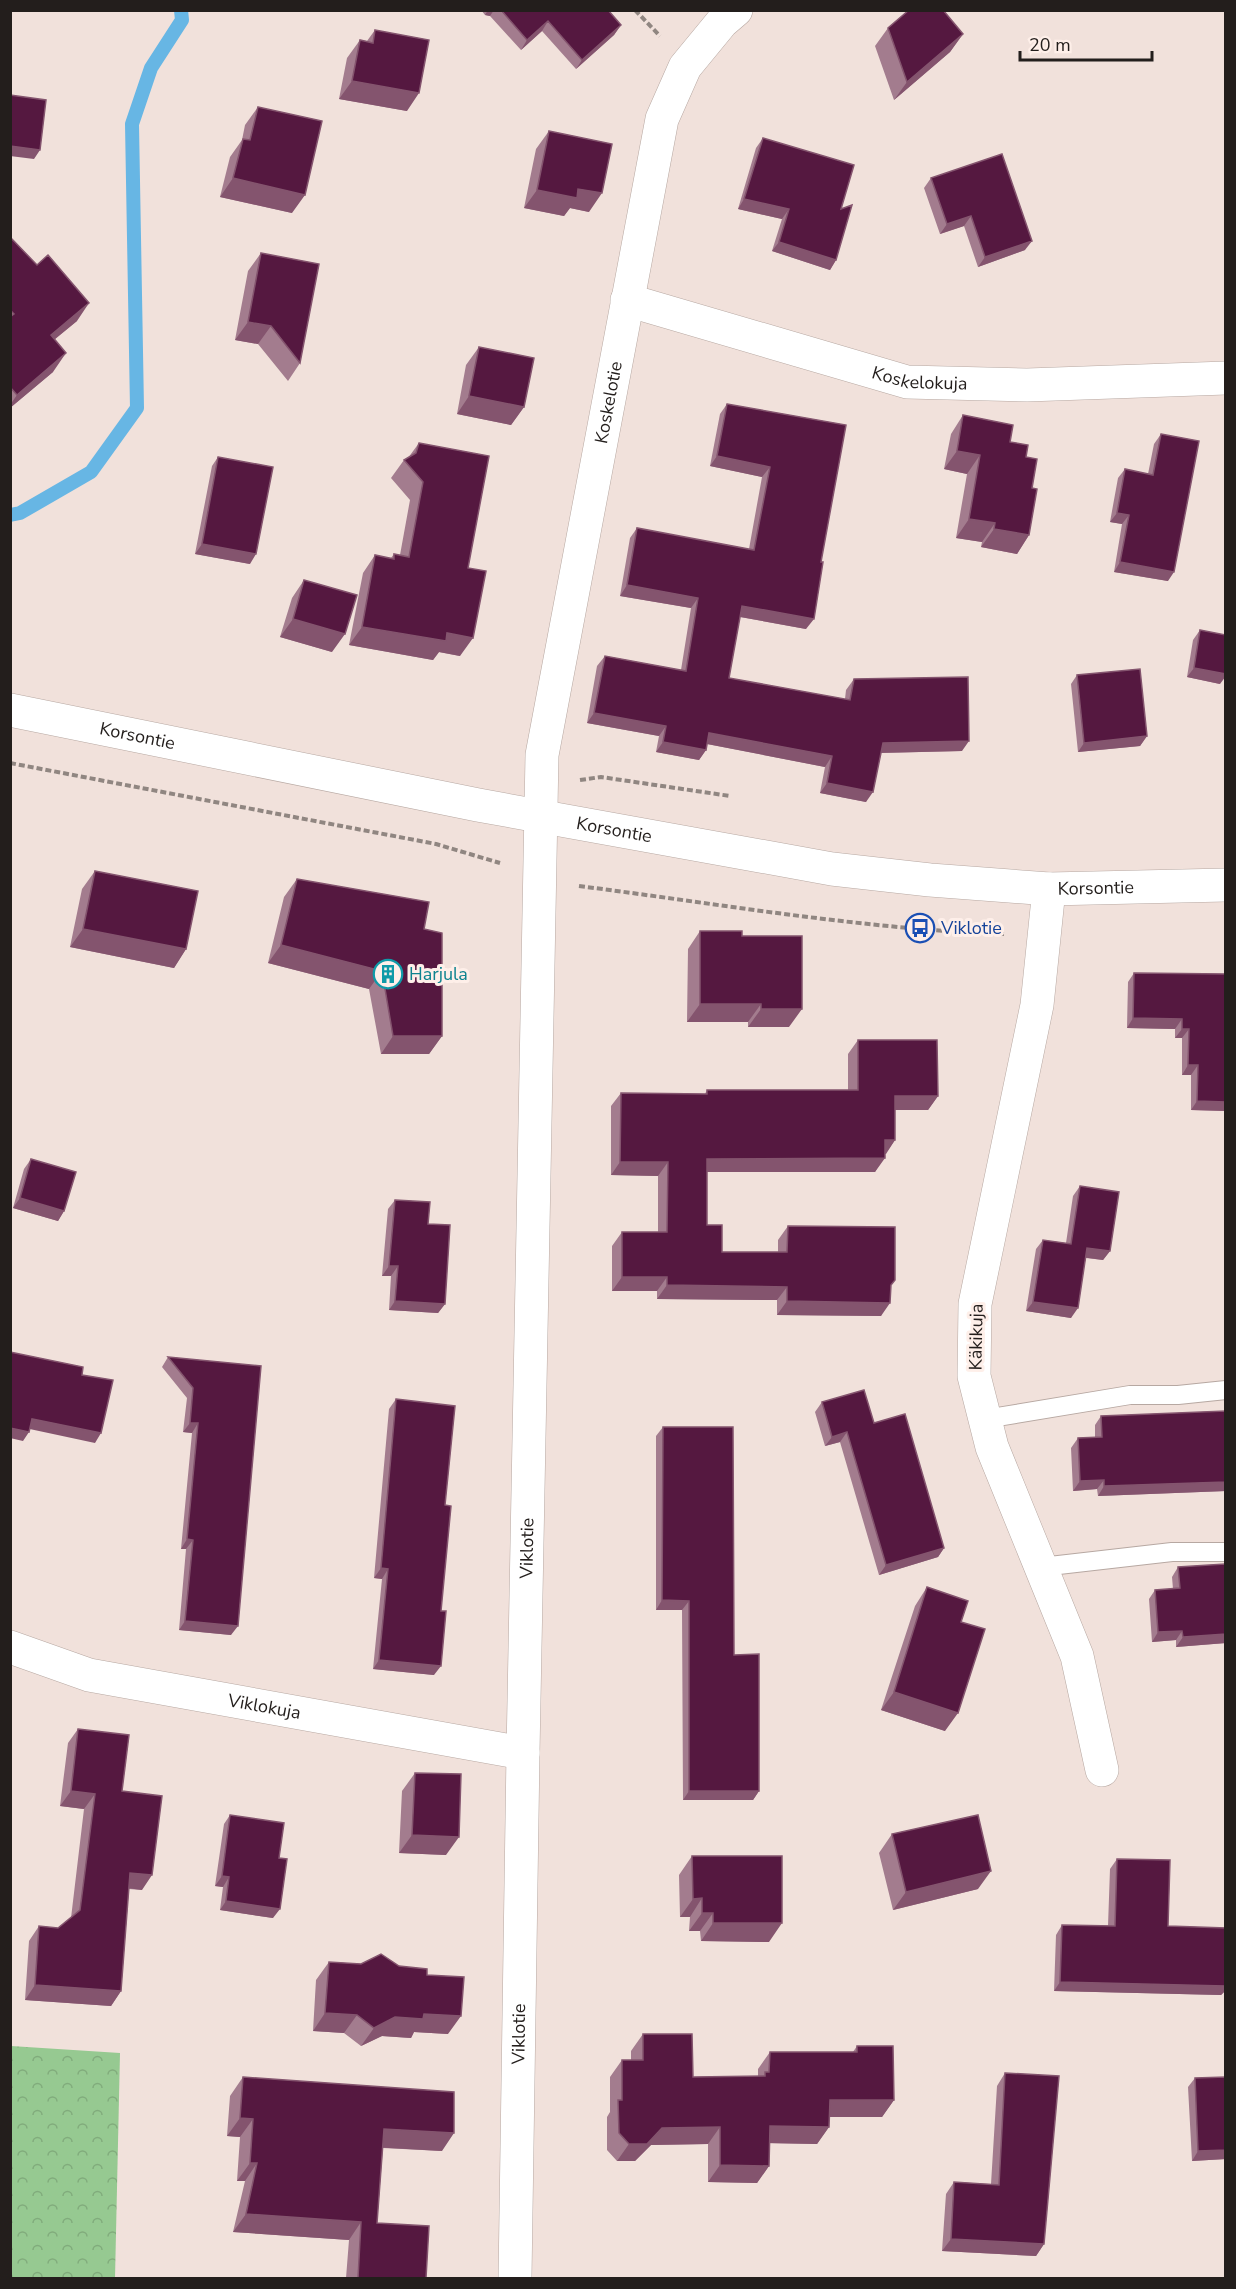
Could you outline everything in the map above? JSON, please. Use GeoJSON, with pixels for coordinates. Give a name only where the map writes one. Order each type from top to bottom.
{"type":"FeatureCollection","features":[{"type":"Feature","properties":{"kind":"street","name":"Koskelotie"},"geometry":{"type":"LineString","coordinates":[[540,817],[542,755],[662,119],[685,67],[722,22],[736,10]]}},
{"type":"Feature","properties":{"kind":"street","name":"Koskelokuja"},"geometry":{"type":"LineString","coordinates":[[627,300],[907,382],[1028,385],[1226,378]]}},
{"type":"Feature","properties":{"kind":"street","name":"Korsontie"},"geometry":{"type":"LineString","coordinates":[[10,710],[540,817],[832,869],[930,880],[1049,889],[1226,885]]}},
{"type":"Feature","properties":{"kind":"street","name":"Viklotie"},"geometry":{"type":"LineString","coordinates":[[515,2278],[540,817]]}},
{"type":"Feature","properties":{"kind":"street","name":"Käkikuja"},"geometry":{"type":"LineString","coordinates":[[1049,889],[1037,1005],[975,1304],[975,1376],[992,1447],[1077,1656],[1102,1770]]}},
{"type":"Feature","properties":{"kind":"street","name":"Viklokuja"},"geometry":{"type":"LineString","coordinates":[[10,1647],[89,1674],[523,1753]]}},
{"type":"Feature","properties":{"kind":"lane"},"geometry":{"type":"LineString","coordinates":[[985,1419],[1130,1395],[1178,1395],[1226,1390]]}},
{"type":"Feature","properties":{"kind":"lane"},"geometry":{"type":"LineString","coordinates":[[1041,1568],[1172,1552],[1226,1552]]}},
{"type":"Feature","properties":{"kind":"path"},"geometry":{"type":"LineString","coordinates":[[601,777],[730,796]]}},
{"type":"Feature","properties":{"kind":"green space"},"geometry":{"type":"Polygon","coordinates":[[[11,2046],[120,2053],[115,2278],[11,2278],[11,2046]]]}},
{"type":"Feature","properties":{"kind":"building"},"geometry":{"type":"Polygon","coordinates":[[[501,10],[608,10],[621,25],[582,60],[548,21],[527,40],[501,10]]]}},
{"type":"Feature","properties":{"kind":"building"},"geometry":{"type":"Polygon","coordinates":[[[909,10],[943,10],[963,34],[907,82],[888,28],[909,10]]]}},
{"type":"Feature","properties":{"kind":"building"},"geometry":{"type":"Polygon","coordinates":[[[375,30],[429,40],[419,93],[352,81],[360,40],[373,43],[375,30]]]}},
{"type":"Feature","properties":{"kind":"building"},"geometry":{"type":"Polygon","coordinates":[[[10,95],[46,100],[40,150],[10,146],[10,95]]]}},
{"type":"Feature","properties":{"kind":"building"},"geometry":{"type":"Polygon","coordinates":[[[258,107],[322,121],[305,195],[233,178],[243,139],[250,140],[258,107]]]}},
{"type":"Feature","properties":{"kind":"building"},"geometry":{"type":"Polygon","coordinates":[[[549,131],[612,144],[602,193],[578,189],[577,198],[537,190],[549,131]]]}},
{"type":"Feature","properties":{"kind":"building"},"geometry":{"type":"Polygon","coordinates":[[[763,138],[854,165],[841,209],[852,205],[836,260],[779,242],[789,209],[744,199],[763,138]]]}},
{"type":"Feature","properties":{"kind":"building"},"geometry":{"type":"Polygon","coordinates":[[[1002,154],[1032,241],[985,257],[971,216],[947,224],[931,178],[1002,154]]]}},
{"type":"Feature","properties":{"kind":"building"},"geometry":{"type":"Polygon","coordinates":[[[10,237],[37,265],[48,255],[89,303],[51,335],[66,353],[17,395],[10,387],[10,317],[14,314],[10,310],[10,237]]]}},
{"type":"Feature","properties":{"kind":"building"},"geometry":{"type":"Polygon","coordinates":[[[261,253],[319,264],[300,363],[271,326],[248,322],[261,253]]]}},
{"type":"Feature","properties":{"kind":"building"},"geometry":{"type":"Polygon","coordinates":[[[479,347],[534,358],[524,407],[469,396],[479,347]]]}},
{"type":"Feature","properties":{"kind":"building"},"geometry":{"type":"Polygon","coordinates":[[[727,404],[846,425],[821,562],[823,562],[814,619],[742,606],[729,678],[850,700],[854,679],[968,677],[969,741],[883,743],[873,792],[827,783],[832,756],[709,733],[706,750],[663,742],[666,726],[594,713],[605,656],[686,671],[698,598],[627,585],[637,528],[754,550],[770,467],[717,456],[727,404]]]}},
{"type":"Feature","properties":{"kind":"building"},"geometry":{"type":"Polygon","coordinates":[[[963,415],[1013,425],[1010,442],[1028,445],[1026,457],[1037,459],[1032,488],[1037,489],[1029,535],[994,529],[995,523],[969,519],[980,455],[957,451],[963,415]]]}},
{"type":"Feature","properties":{"kind":"building"},"geometry":{"type":"Polygon","coordinates":[[[1161,434],[1199,441],[1174,572],[1120,562],[1129,515],[1117,513],[1125,469],[1153,475],[1161,434]]]}},
{"type":"Feature","properties":{"kind":"building"},"geometry":{"type":"Polygon","coordinates":[[[419,443],[489,456],[468,568],[486,571],[473,638],[447,633],[446,641],[362,627],[375,555],[394,559],[394,554],[409,557],[423,482],[404,460],[416,453],[419,443]]]}},
{"type":"Feature","properties":{"kind":"building"},"geometry":{"type":"Polygon","coordinates":[[[218,457],[273,467],[256,554],[202,544],[218,457]]]}},
{"type":"Feature","properties":{"kind":"building"},"geometry":{"type":"Polygon","coordinates":[[[304,580],[357,595],[345,634],[293,619],[304,580]]]}},
{"type":"Feature","properties":{"kind":"building"},"geometry":{"type":"Polygon","coordinates":[[[1200,630],[1226,635],[1226,674],[1194,668],[1200,630]]]}},
{"type":"Feature","properties":{"kind":"building"},"geometry":{"type":"Polygon","coordinates":[[[1140,669],[1147,736],[1084,743],[1077,675],[1140,669]]]}},
{"type":"Feature","properties":{"kind":"building"},"geometry":{"type":"Polygon","coordinates":[[[95,871],[198,891],[186,949],[83,929],[95,871]]]}},
{"type":"Feature","properties":{"kind":"building","name":"Harjula"},"geometry":{"type":"Polygon","coordinates":[[[297,879],[429,902],[424,929],[442,933],[442,1036],[393,1036],[382,971],[281,945],[297,879]]]}},
{"type":"Feature","properties":{"kind":"building"},"geometry":{"type":"Polygon","coordinates":[[[700,931],[742,931],[742,936],[802,936],[802,1009],[761,1009],[761,1004],[700,1004],[700,931]]]}},
{"type":"Feature","properties":{"kind":"building"},"geometry":{"type":"Polygon","coordinates":[[[1134,973],[1226,974],[1226,1102],[1197,1101],[1198,1065],[1188,1065],[1189,1029],[1182,1029],[1182,1019],[1133,1018],[1134,973]]]}},
{"type":"Feature","properties":{"kind":"building"},"geometry":{"type":"Polygon","coordinates":[[[858,1040],[937,1040],[938,1096],[895,1096],[895,1140],[885,1140],[885,1158],[707,1159],[707,1225],[722,1225],[722,1252],[787,1252],[788,1226],[895,1227],[895,1280],[891,1285],[890,1303],[787,1301],[787,1287],[667,1285],[667,1277],[622,1277],[622,1232],[667,1232],[668,1162],[620,1162],[621,1093],[707,1094],[707,1090],[858,1090],[858,1040]]]}},
{"type":"Feature","properties":{"kind":"building"},"geometry":{"type":"Polygon","coordinates":[[[31,1159],[76,1172],[64,1211],[20,1198],[31,1159]]]}},
{"type":"Feature","properties":{"kind":"building"},"geometry":{"type":"Polygon","coordinates":[[[1080,1186],[1119,1192],[1110,1251],[1087,1248],[1078,1308],[1033,1302],[1043,1240],[1071,1244],[1080,1186]]]}},
{"type":"Feature","properties":{"kind":"building"},"geometry":{"type":"Polygon","coordinates":[[[395,1200],[430,1202],[428,1224],[450,1225],[445,1304],[395,1301],[398,1266],[389,1266],[395,1200]]]}},
{"type":"Feature","properties":{"kind":"building"},"geometry":{"type":"Polygon","coordinates":[[[10,1352],[83,1367],[82,1375],[113,1380],[101,1433],[32,1419],[29,1432],[10,1428],[10,1352]]]}},
{"type":"Feature","properties":{"kind":"building"},"geometry":{"type":"Polygon","coordinates":[[[168,1357],[261,1366],[238,1626],[185,1621],[193,1540],[187,1539],[198,1423],[190,1423],[193,1388],[168,1357]]]}},
{"type":"Feature","properties":{"kind":"building"},"geometry":{"type":"Polygon","coordinates":[[[864,1390],[874,1423],[905,1414],[944,1548],[886,1565],[847,1432],[832,1437],[822,1402],[864,1390]]]}},
{"type":"Feature","properties":{"kind":"building"},"geometry":{"type":"Polygon","coordinates":[[[396,1399],[455,1406],[445,1505],[451,1506],[441,1611],[446,1611],[441,1666],[379,1660],[388,1569],[381,1568],[396,1399]]]}},
{"type":"Feature","properties":{"kind":"building"},"geometry":{"type":"Polygon","coordinates":[[[1226,1411],[1226,1482],[1104,1486],[1104,1480],[1080,1481],[1078,1438],[1102,1437],[1101,1416],[1226,1411]]]}},
{"type":"Feature","properties":{"kind":"building"},"geometry":{"type":"Polygon","coordinates":[[[663,1427],[733,1427],[734,1655],[759,1654],[759,1791],[689,1791],[689,1601],[662,1600],[663,1427]]]}},
{"type":"Feature","properties":{"kind":"building"},"geometry":{"type":"Polygon","coordinates":[[[1225,1564],[1226,1634],[1183,1637],[1182,1631],[1158,1632],[1155,1590],[1180,1588],[1178,1567],[1225,1564]]]}},
{"type":"Feature","properties":{"kind":"building"},"geometry":{"type":"Polygon","coordinates":[[[927,1587],[968,1601],[961,1622],[985,1629],[958,1713],[894,1692],[927,1587]]]}},
{"type":"Feature","properties":{"kind":"building"},"geometry":{"type":"Polygon","coordinates":[[[78,1729],[129,1735],[122,1791],[162,1796],[152,1875],[130,1873],[121,1991],[35,1985],[39,1926],[58,1928],[80,1910],[95,1794],[71,1791],[78,1729]]]}},
{"type":"Feature","properties":{"kind":"building"},"geometry":{"type":"Polygon","coordinates":[[[415,1773],[461,1774],[459,1837],[412,1835],[415,1773]]]}},
{"type":"Feature","properties":{"kind":"building"},"geometry":{"type":"Polygon","coordinates":[[[230,1815],[284,1823],[279,1858],[287,1859],[280,1909],[226,1901],[229,1877],[222,1876],[230,1815]]]}},
{"type":"Feature","properties":{"kind":"building"},"geometry":{"type":"Polygon","coordinates":[[[978,1815],[991,1871],[906,1892],[892,1834],[978,1815]]]}},
{"type":"Feature","properties":{"kind":"building"},"geometry":{"type":"Polygon","coordinates":[[[692,1856],[782,1856],[782,1923],[713,1923],[713,1913],[702,1913],[702,1898],[693,1899],[692,1856]]]}},
{"type":"Feature","properties":{"kind":"building"},"geometry":{"type":"Polygon","coordinates":[[[1117,1859],[1170,1860],[1168,1926],[1226,1928],[1226,1986],[1060,1982],[1062,1925],[1115,1926],[1117,1859]]]}},
{"type":"Feature","properties":{"kind":"building"},"geometry":{"type":"Polygon","coordinates":[[[381,1954],[399,1966],[427,1969],[427,1975],[464,1977],[461,2016],[424,2014],[423,2019],[395,2017],[374,2028],[357,2015],[325,2013],[329,1962],[361,1964],[381,1954]]]}},
{"type":"Feature","properties":{"kind":"building"},"geometry":{"type":"Polygon","coordinates":[[[643,2034],[692,2034],[693,2077],[765,2076],[765,2072],[769,2072],[770,2052],[857,2052],[857,2046],[893,2046],[894,2100],[830,2100],[829,2127],[770,2126],[769,2166],[720,2165],[720,2127],[662,2128],[647,2144],[629,2144],[619,2133],[618,2100],[622,2100],[622,2060],[643,2060],[643,2034]]]}},
{"type":"Feature","properties":{"kind":"building"},"geometry":{"type":"Polygon","coordinates":[[[1005,2073],[1059,2076],[1044,2244],[951,2239],[954,2182],[999,2185],[1005,2073]]]}},
{"type":"Feature","properties":{"kind":"building"},"geometry":{"type":"Polygon","coordinates":[[[243,2077],[454,2092],[454,2133],[384,2129],[377,2223],[429,2226],[426,2278],[358,2278],[361,2222],[246,2214],[257,2163],[250,2163],[253,2119],[240,2118],[243,2077]]]}},
{"type":"Feature","properties":{"kind":"building"},"geometry":{"type":"Polygon","coordinates":[[[1226,2077],[1226,2150],[1198,2151],[1195,2078],[1226,2077]]]}},
{"type":"Feature","properties":{"kind":"waterway"},"geometry":{"type":"LineString","coordinates":[[10,515],[20,513],[91,472],[137,408],[132,124],[151,68],[182,20],[181,10]]}},
{"type":"Feature","properties":{"kind":"place","name":"Viklotie"},"geometry":{"type":"Point","coordinates":[920,928]}},
{"type":"Feature","properties":{"kind":"place","name":"Harjula"},"geometry":{"type":"Point","coordinates":[388,974]}}]}
